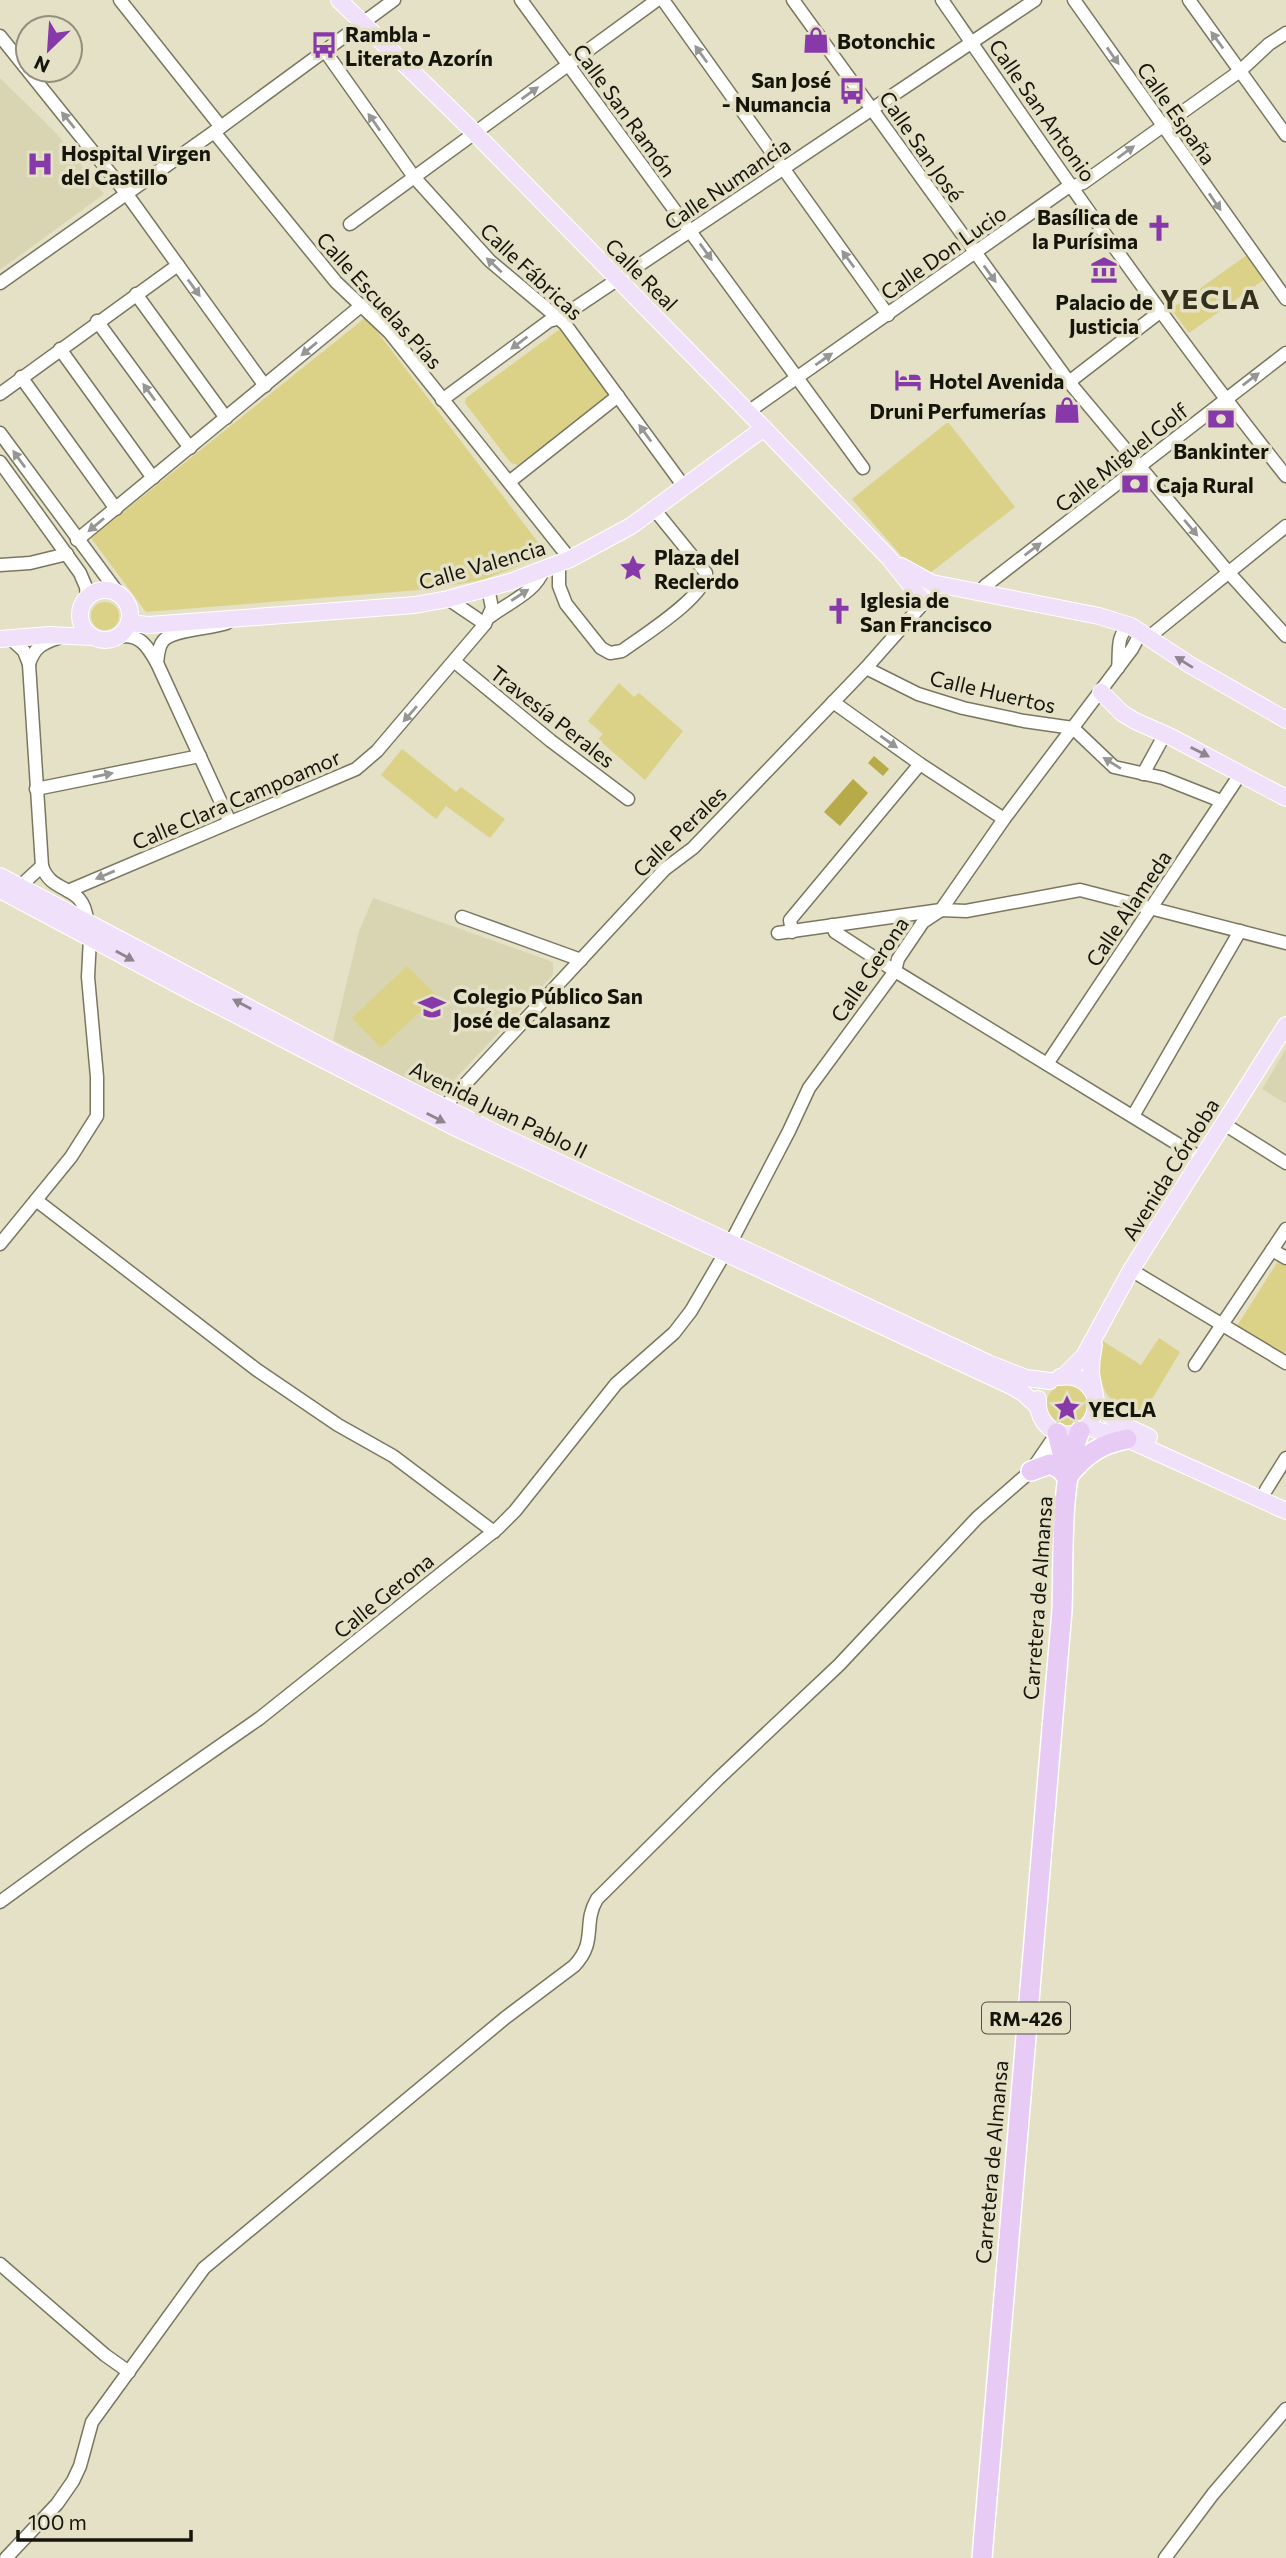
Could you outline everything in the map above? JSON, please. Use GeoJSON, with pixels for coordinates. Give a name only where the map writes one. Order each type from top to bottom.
{"type":"FeatureCollection","features":[{"type":"Feature","properties":{"kind":"highway","name":"RM-426"},"geometry":{"type":"LineString","coordinates":[[1067,1477],[1073,1447],[1083,1429]]}},
{"type":"Feature","properties":{"kind":"highway","name":"RM-426"},"geometry":{"type":"LineString","coordinates":[[1053,1430],[1067,1477]]}},
{"type":"Feature","properties":{"kind":"highway"},"geometry":{"type":"LineString","coordinates":[[1031,1471],[1050,1464],[1060,1469],[1067,1477],[1093,1450],[1107,1443],[1127,1439]]}},
{"type":"Feature","properties":{"kind":"highway","name":"Carretera de Almansa"},"geometry":{"type":"LineString","coordinates":[[982,2558],[1010,2199],[1062,1609],[1067,1477]]}},
{"type":"Feature","properties":{"kind":"main road","name":"Calle Real"},"geometry":{"type":"LineString","coordinates":[[339,0],[475,133],[889,558]]}},
{"type":"Feature","properties":{"kind":"main road","name":"Calle Valencia"},"geometry":{"type":"LineString","coordinates":[[130,623],[149,625],[375,610],[448,600],[488,588],[565,562],[631,526],[764,428]]}},
{"type":"Feature","properties":{"kind":"main road"},"geometry":{"type":"LineString","coordinates":[[889,558],[918,577],[945,586],[1099,616],[1139,631],[1190,665],[1286,720]]}},
{"type":"Feature","properties":{"kind":"main road"},"geometry":{"type":"LineString","coordinates":[[889,558],[924,603]]}},
{"type":"Feature","properties":{"kind":"main road"},"geometry":{"type":"LineString","coordinates":[[5,638],[73,635],[91,636],[105,641],[119,637],[130,623],[128,604],[118,593],[105,590],[84,605],[66,627],[49,635]]}},
{"type":"Feature","properties":{"kind":"main road"},"geometry":{"type":"LineString","coordinates":[[84,605],[84,629],[91,636]]}},
{"type":"Feature","properties":{"kind":"main road"},"geometry":{"type":"LineString","coordinates":[[1101,692],[1129,718],[1286,798]]}},
{"type":"Feature","properties":{"kind":"main road","name":"Avenida Juan Pablo II"},"geometry":{"type":"LineString","coordinates":[[0,876],[8,892],[90,938],[456,1128],[728,1248],[986,1368]]}},
{"type":"Feature","properties":{"kind":"main road","name":"Avenida Juan Pablo II"},"geometry":{"type":"LineString","coordinates":[[8,892],[87,921],[323,1046],[728,1248]]}},
{"type":"Feature","properties":{"kind":"main road","name":"Avenida Córdoba"},"geometry":{"type":"LineString","coordinates":[[1057,1378],[1078,1364],[1131,1270],[1286,1025]]}},
{"type":"Feature","properties":{"kind":"main road"},"geometry":{"type":"LineString","coordinates":[[1057,1378],[1040,1392],[1038,1413],[1053,1430],[1072,1434],[1083,1429],[1096,1411],[1091,1373],[1094,1339]]}},
{"type":"Feature","properties":{"kind":"main road"},"geometry":{"type":"LineString","coordinates":[[986,1368],[1026,1378],[1080,1379],[1117,1422],[1286,1500]]}},
{"type":"Feature","properties":{"kind":"main road"},"geometry":{"type":"LineString","coordinates":[[986,1368],[1037,1406]]}},
{"type":"Feature","properties":{"kind":"main road"},"geometry":{"type":"LineString","coordinates":[[1083,1429],[1127,1439],[1286,1511]]}},
{"type":"Feature","properties":{"kind":"street","name":"Calle Escuelas Pías"},"geometry":{"type":"LineString","coordinates":[[120,0],[336,282],[390,333],[509,482],[565,562]]}},
{"type":"Feature","properties":{"kind":"street"},"geometry":{"type":"LineString","coordinates":[[0,283],[217,130],[394,0]]}},
{"type":"Feature","properties":{"kind":"street","name":"Calle San Ramón"},"geometry":{"type":"LineString","coordinates":[[520,0],[863,468]]}},
{"type":"Feature","properties":{"kind":"street"},"geometry":{"type":"LineString","coordinates":[[350,224],[660,0],[888,314]]}},
{"type":"Feature","properties":{"kind":"street","name":"Calle San José"},"geometry":{"type":"LineString","coordinates":[[793,0],[1069,382],[1229,573],[1286,636]]}},
{"type":"Feature","properties":{"kind":"street","name":"Calle San Antonio"},"geometry":{"type":"LineString","coordinates":[[942,0],[1161,311],[1225,399],[1286,476]]}},
{"type":"Feature","properties":{"kind":"street","name":"Calle Numancia"},"geometry":{"type":"LineString","coordinates":[[443,400],[549,321],[560,318],[618,280],[1035,0]]}},
{"type":"Feature","properties":{"kind":"street","name":"Calle España"},"geometry":{"type":"LineString","coordinates":[[1074,0],[1286,299]]}},
{"type":"Feature","properties":{"kind":"street"},"geometry":{"type":"LineString","coordinates":[[1189,0],[1286,135]]}},
{"type":"Feature","properties":{"kind":"street","name":"Calle Don Lucio"},"geometry":{"type":"LineString","coordinates":[[748,412],[1072,186],[1083,183],[1240,71],[1269,44],[1286,33]]}},
{"type":"Feature","properties":{"kind":"street"},"geometry":{"type":"LineString","coordinates":[[0,36],[126,193],[265,386]]}},
{"type":"Feature","properties":{"kind":"street","name":"Calle Fábricas"},"geometry":{"type":"LineString","coordinates":[[325,51],[414,177],[490,261],[560,318],[685,488]]}},
{"type":"Feature","properties":{"kind":"street"},"geometry":{"type":"LineString","coordinates":[[0,394],[177,265]]}},
{"type":"Feature","properties":{"kind":"street"},"geometry":{"type":"LineString","coordinates":[[136,294],[226,418]]}},
{"type":"Feature","properties":{"kind":"street"},"geometry":{"type":"LineString","coordinates":[[78,540],[362,305]]}},
{"type":"Feature","properties":{"kind":"street"},"geometry":{"type":"LineString","coordinates":[[1069,382],[1161,311]]}},
{"type":"Feature","properties":{"kind":"street"},"geometry":{"type":"LineString","coordinates":[[97,321],[190,448]]}},
{"type":"Feature","properties":{"kind":"street"},"geometry":{"type":"LineString","coordinates":[[60,349],[153,478]]}},
{"type":"Feature","properties":{"kind":"street","name":"Calle Miguel Golf"},"geometry":{"type":"LineString","coordinates":[[984,593],[985,586],[1286,353]]}},
{"type":"Feature","properties":{"kind":"street"},"geometry":{"type":"LineString","coordinates":[[21,377],[116,509]]}},
{"type":"Feature","properties":{"kind":"street"},"geometry":{"type":"LineString","coordinates":[[509,482],[618,396]]}},
{"type":"Feature","properties":{"kind":"street"},"geometry":{"type":"LineString","coordinates":[[0,433],[118,593]]}},
{"type":"Feature","properties":{"kind":"street"},"geometry":{"type":"LineString","coordinates":[[0,462],[80,573],[86,587],[84,605]]}},
{"type":"Feature","properties":{"kind":"street"},"geometry":{"type":"LineString","coordinates":[[565,562],[559,586],[566,604],[601,648],[610,653],[622,651],[683,606],[699,592],[706,581],[706,573],[654,509]]}},
{"type":"Feature","properties":{"kind":"street"},"geometry":{"type":"LineString","coordinates":[[1139,631],[1229,573],[1286,526]]}},
{"type":"Feature","properties":{"kind":"street"},"geometry":{"type":"LineString","coordinates":[[0,565],[30,563],[67,554]]}},
{"type":"Feature","properties":{"kind":"street","name":"Calle Clara Campoamor"},"geometry":{"type":"LineString","coordinates":[[68,891],[356,769],[377,751],[488,620],[532,587],[540,579],[543,570]]}},
{"type":"Feature","properties":{"kind":"street","name":"Calle Perales"},"geometry":{"type":"LineString","coordinates":[[444,1107],[665,869],[693,848],[866,668],[935,590],[945,586]]}},
{"type":"Feature","properties":{"kind":"street"},"geometry":{"type":"LineString","coordinates":[[448,600],[488,620],[492,608],[488,588]]}},
{"type":"Feature","properties":{"kind":"street"},"geometry":{"type":"LineString","coordinates":[[157,663],[159,647],[169,636],[212,628],[238,617]]}},
{"type":"Feature","properties":{"kind":"street","name":"Calle Gerona"},"geometry":{"type":"LineString","coordinates":[[0,1902],[260,1718],[494,1532],[515,1511],[616,1384],[674,1333],[691,1311],[728,1248],[809,1088],[895,971],[898,960],[923,922],[941,910],[1004,819],[1101,692],[1136,643],[1139,631]]}},
{"type":"Feature","properties":{"kind":"street"},"geometry":{"type":"LineString","coordinates":[[29,664],[41,644],[73,635]]}},
{"type":"Feature","properties":{"kind":"street"},"geometry":{"type":"LineString","coordinates":[[119,637],[138,638],[157,663],[230,822]]}},
{"type":"Feature","properties":{"kind":"street"},"geometry":{"type":"LineString","coordinates":[[5,638],[24,651],[29,664],[42,866],[46,877],[83,903],[87,921]]}},
{"type":"Feature","properties":{"kind":"street","name":"Travesía Perales"},"geometry":{"type":"LineString","coordinates":[[454,662],[628,799]]}},
{"type":"Feature","properties":{"kind":"street","name":"Calle Huertos"},"geometry":{"type":"LineString","coordinates":[[866,668],[918,694],[963,708],[1073,728],[1109,764],[1125,771],[1173,781],[1222,801]]}},
{"type":"Feature","properties":{"kind":"street"},"geometry":{"type":"LineString","coordinates":[[834,702],[920,764],[1004,819]]}},
{"type":"Feature","properties":{"kind":"street"},"geometry":{"type":"LineString","coordinates":[[1143,774],[1165,734]]}},
{"type":"Feature","properties":{"kind":"street"},"geometry":{"type":"LineString","coordinates":[[36,789],[200,755]]}},
{"type":"Feature","properties":{"kind":"street"},"geometry":{"type":"LineString","coordinates":[[792,932],[790,920],[920,764]]}},
{"type":"Feature","properties":{"kind":"street","name":"Calle Alameda"},"geometry":{"type":"LineString","coordinates":[[1047,1064],[1241,773]]}},
{"type":"Feature","properties":{"kind":"street"},"geometry":{"type":"LineString","coordinates":[[8,892],[42,866]]}},
{"type":"Feature","properties":{"kind":"street"},"geometry":{"type":"LineString","coordinates":[[778,933],[941,910],[966,911],[1080,890],[1284,942]]}},
{"type":"Feature","properties":{"kind":"street"},"geometry":{"type":"LineString","coordinates":[[463,917],[581,960]]}},
{"type":"Feature","properties":{"kind":"street"},"geometry":{"type":"LineString","coordinates":[[832,925],[835,932],[895,971],[1202,1159]]}},
{"type":"Feature","properties":{"kind":"street"},"geometry":{"type":"LineString","coordinates":[[1133,1116],[1240,931]]}},
{"type":"Feature","properties":{"kind":"street"},"geometry":{"type":"LineString","coordinates":[[0,1244],[78,1146],[97,1116],[97,1077],[88,977],[90,938]]}},
{"type":"Feature","properties":{"kind":"street"},"geometry":{"type":"LineString","coordinates":[[1224,1124],[1286,1163]]}},
{"type":"Feature","properties":{"kind":"street"},"geometry":{"type":"LineString","coordinates":[[36,1200],[257,1370],[338,1426],[393,1456],[494,1532]]}},
{"type":"Feature","properties":{"kind":"street"},"geometry":{"type":"LineString","coordinates":[[1195,1365],[1286,1229]]}},
{"type":"Feature","properties":{"kind":"street"},"geometry":{"type":"LineString","coordinates":[[1272,1250],[1286,1258]]}},
{"type":"Feature","properties":{"kind":"street"},"geometry":{"type":"LineString","coordinates":[[1131,1270],[1286,1363]]}},
{"type":"Feature","properties":{"kind":"street"},"geometry":{"type":"LineString","coordinates":[[6,2558],[57,2504],[73,2481],[92,2422],[204,2268],[505,2018],[574,1966],[583,1956],[588,1944],[590,1911],[597,1899],[718,1779],[839,1665],[977,1518],[1031,1471],[1053,1430]]}},
{"type":"Feature","properties":{"kind":"street"},"geometry":{"type":"LineString","coordinates":[[1266,1490],[1286,1458]]}},
{"type":"Feature","properties":{"kind":"street"},"geometry":{"type":"LineString","coordinates":[[0,2264],[105,2355],[129,2372]]}},
{"type":"Feature","properties":{"kind":"street"},"geometry":{"type":"LineString","coordinates":[[1166,2558],[1213,2494],[1286,2409]]}},
{"type":"Feature","properties":{"kind":"shaded area","name":"Hospital Virgen del Castillo"},"geometry":{"type":"Polygon","coordinates":[[[0,78],[56,133],[104,194],[0,270],[0,78]]]}},
{"type":"Feature","properties":{"kind":"shaded area"},"geometry":{"type":"Polygon","coordinates":[[[1247,255],[1265,279],[1189,333],[1171,309],[1247,255]]]}},
{"type":"Feature","properties":{"kind":"shaded area"},"geometry":{"type":"Polygon","coordinates":[[[366,317],[544,550],[543,557],[482,580],[432,589],[146,612],[91,538],[366,317]]]}},
{"type":"Feature","properties":{"kind":"shaded area"},"geometry":{"type":"Polygon","coordinates":[[[560,329],[608,394],[518,465],[511,463],[465,403],[466,398],[560,329]]]}},
{"type":"Feature","properties":{"kind":"shaded area"},"geometry":{"type":"Polygon","coordinates":[[[948,422],[1015,507],[930,573],[905,560],[852,499],[948,422]]]}},
{"type":"Feature","properties":{"kind":"shaded area"},"geometry":{"type":"Polygon","coordinates":[[[105,602],[115,606],[119,616],[115,626],[105,630],[95,626],[91,616],[95,606],[105,602]]]}},
{"type":"Feature","properties":{"kind":"shaded area"},"geometry":{"type":"Polygon","coordinates":[[[619,683],[634,697],[639,693],[683,731],[645,780],[598,739],[603,734],[588,721],[619,683]]]}},
{"type":"Feature","properties":{"kind":"shaded area"},"geometry":{"type":"Polygon","coordinates":[[[402,749],[456,792],[461,787],[505,819],[490,838],[446,806],[436,819],[381,775],[402,749]]]}},
{"type":"Feature","properties":{"kind":"shaded area"},"geometry":{"type":"Polygon","coordinates":[[[874,756],[889,769],[883,776],[868,763],[874,756]]]}},
{"type":"Feature","properties":{"kind":"shaded area"},"geometry":{"type":"Polygon","coordinates":[[[853,779],[868,793],[840,826],[824,812],[853,779]]]}},
{"type":"Feature","properties":{"kind":"shaded area","name":"Colegio Público San José de Calasanz"},"geometry":{"type":"Polygon","coordinates":[[[373,898],[553,962],[553,975],[439,1096],[333,1040],[359,931],[373,898]]]}},
{"type":"Feature","properties":{"kind":"shaded area"},"geometry":{"type":"Polygon","coordinates":[[[407,966],[437,996],[381,1048],[352,1018],[407,966]]]}},
{"type":"Feature","properties":{"kind":"shaded area"},"geometry":{"type":"Polygon","coordinates":[[[1286,1049],[1286,1104],[1262,1089],[1286,1049]]]}},
{"type":"Feature","properties":{"kind":"shaded area"},"geometry":{"type":"Polygon","coordinates":[[[1280,1258],[1286,1261],[1286,1351],[1282,1357],[1235,1329],[1280,1258]]]}},
{"type":"Feature","properties":{"kind":"shaded area"},"geometry":{"type":"Polygon","coordinates":[[[1159,1338],[1180,1352],[1148,1406],[1140,1410],[1126,1407],[1108,1396],[1101,1377],[1101,1340],[1141,1365],[1159,1338]]]}},
{"type":"Feature","properties":{"kind":"shaded area"},"geometry":{"type":"Polygon","coordinates":[[[1067,1384],[1082,1390],[1088,1405],[1082,1420],[1067,1426],[1052,1420],[1046,1405],[1052,1390],[1067,1384]]]}},
{"type":"Feature","properties":{"kind":"place","name":"Botonchic"},"geometry":{"type":"Point","coordinates":[816,40]}},
{"type":"Feature","properties":{"kind":"place","name":"Rambla - Literato Azorín"},"geometry":{"type":"Point","coordinates":[324,45]}},
{"type":"Feature","properties":{"kind":"place","name":"San José - Numancia"},"geometry":{"type":"Point","coordinates":[852,91]}},
{"type":"Feature","properties":{"kind":"place","name":"Hospital Virgen del Castillo"},"geometry":{"type":"Point","coordinates":[40,164]}},
{"type":"Feature","properties":{"kind":"place","name":"Basílica de la Purísima"},"geometry":{"type":"Point","coordinates":[1159,228]}},
{"type":"Feature","properties":{"kind":"place","name":"Palacio de Justicia"},"geometry":{"type":"Point","coordinates":[1104,270]}},
{"type":"Feature","properties":{"kind":"place","name":"Hotel Avenida"},"geometry":{"type":"Point","coordinates":[908,380]}},
{"type":"Feature","properties":{"kind":"place","name":"Druni Perfumerías"},"geometry":{"type":"Point","coordinates":[1067,410]}},
{"type":"Feature","properties":{"kind":"place","name":"Bankinter"},"geometry":{"type":"Point","coordinates":[1221,419]}},
{"type":"Feature","properties":{"kind":"place","name":"Caja Rural"},"geometry":{"type":"Point","coordinates":[1135,484]}},
{"type":"Feature","properties":{"kind":"place","name":"Plaza del Reclerdo"},"geometry":{"type":"Point","coordinates":[633,568]}},
{"type":"Feature","properties":{"kind":"place","name":"Iglesia de San Francisco"},"geometry":{"type":"Point","coordinates":[839,611]}},
{"type":"Feature","properties":{"kind":"place","name":"Colegio Público San José de Calasanz"},"geometry":{"type":"Point","coordinates":[432,1007]}},
{"type":"Feature","properties":{"kind":"place","name":"YECLA"},"geometry":{"type":"Point","coordinates":[1067,1408]}},
{"type":"Feature","properties":{"kind":"district","name":"YECLA"},"geometry":{"type":"Point","coordinates":[1211,298]}}]}
